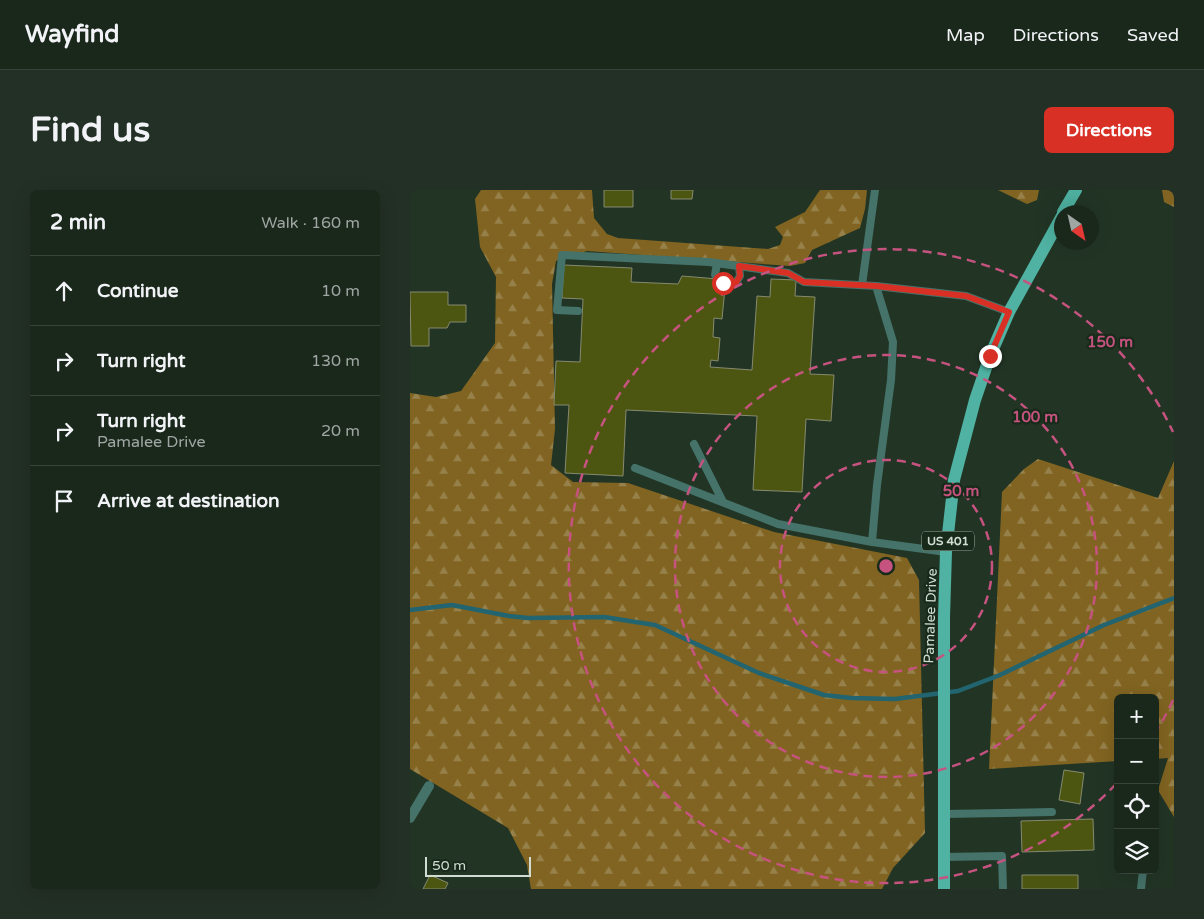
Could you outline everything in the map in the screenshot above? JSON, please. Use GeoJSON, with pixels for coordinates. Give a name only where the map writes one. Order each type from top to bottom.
{"type":"FeatureCollection","features":[{"type":"Feature","properties":{"kind":"main road"},"geometry":{"type":"LineString","coordinates":[[1067,205],[1076,190]]}},
{"type":"Feature","properties":{"kind":"main road","name":"Pamalee Drive"},"geometry":{"type":"LineString","coordinates":[[944,889],[943,669],[946,552],[954,480],[970,417],[990,356],[1009,312],[1054,230]]}},
{"type":"Feature","properties":{"kind":"street"},"geometry":{"type":"LineString","coordinates":[[410,818],[429,786]]}},
{"type":"Feature","properties":{"kind":"lane"},"geometry":{"type":"LineString","coordinates":[[862,286],[876,190]]}},
{"type":"Feature","properties":{"kind":"lane"},"geometry":{"type":"LineString","coordinates":[[578,311],[557,310],[562,256],[717,263],[788,273],[804,282],[876,286],[966,296],[1009,312]]}},
{"type":"Feature","properties":{"kind":"lane"},"geometry":{"type":"LineString","coordinates":[[717,263],[715,275],[723,283],[735,284],[740,276],[739,266]]}},
{"type":"Feature","properties":{"kind":"lane"},"geometry":{"type":"LineString","coordinates":[[872,542],[877,485],[891,380],[893,342],[876,286]]}},
{"type":"Feature","properties":{"kind":"lane"},"geometry":{"type":"LineString","coordinates":[[694,444],[723,502]]}},
{"type":"Feature","properties":{"kind":"lane"},"geometry":{"type":"LineString","coordinates":[[635,468],[778,524],[872,542],[946,552]]}},
{"type":"Feature","properties":{"kind":"lane"},"geometry":{"type":"LineString","coordinates":[[944,814],[1052,812]]}},
{"type":"Feature","properties":{"kind":"lane"},"geometry":{"type":"LineString","coordinates":[[944,857],[1002,856],[1003,889]]}},
{"type":"Feature","properties":{"kind":"lane"},"geometry":{"type":"LineString","coordinates":[[1141,889],[1143,874]]}},
{"type":"Feature","properties":{"kind":"green space"},"geometry":{"type":"Polygon","coordinates":[[[481,190],[592,190],[594,218],[607,234],[618,238],[768,249],[780,245],[783,237],[775,227],[805,212],[820,190],[867,190],[860,228],[812,250],[805,263],[790,266],[587,251],[556,261],[552,284],[555,429],[551,465],[573,482],[628,483],[774,532],[907,558],[919,580],[925,833],[893,868],[882,889],[531,889],[527,865],[508,828],[410,769],[410,393],[436,397],[461,391],[495,343],[496,277],[480,247],[475,199],[481,190]]]}},
{"type":"Feature","properties":{"kind":"green space"},"geometry":{"type":"Polygon","coordinates":[[[998,190],[1039,190],[1037,200],[1027,204],[998,190]]]}},
{"type":"Feature","properties":{"kind":"green space"},"geometry":{"type":"Polygon","coordinates":[[[1162,190],[1174,190],[1174,207],[1164,202],[1162,190]]]}},
{"type":"Feature","properties":{"kind":"green space"},"geometry":{"type":"Polygon","coordinates":[[[1038,459],[1158,498],[1174,461],[1174,817],[1159,792],[1168,758],[1159,759],[1159,694],[1114,694],[1114,761],[989,769],[1002,492],[1024,469],[1038,459]]]}},
{"type":"Feature","properties":{"kind":"building"},"geometry":{"type":"Polygon","coordinates":[[[604,190],[633,190],[633,207],[604,207],[604,190]]]}},
{"type":"Feature","properties":{"kind":"building"},"geometry":{"type":"Polygon","coordinates":[[[671,190],[693,190],[692,199],[671,199],[671,190]]]}},
{"type":"Feature","properties":{"kind":"building"},"geometry":{"type":"Polygon","coordinates":[[[564,265],[632,268],[631,282],[678,284],[682,276],[718,279],[717,288],[725,288],[722,319],[714,318],[713,337],[720,338],[718,361],[711,360],[710,367],[752,370],[757,296],[770,297],[771,279],[796,280],[795,296],[815,297],[810,374],[834,375],[831,421],[806,419],[802,492],[753,490],[757,416],[626,410],[623,476],[565,473],[569,405],[554,405],[556,361],[580,362],[583,299],[562,298],[564,265]]]}},
{"type":"Feature","properties":{"kind":"building"},"geometry":{"type":"Polygon","coordinates":[[[410,292],[448,292],[448,305],[466,305],[466,322],[450,322],[447,328],[429,328],[429,346],[411,346],[410,292]]]}},
{"type":"Feature","properties":{"kind":"building"},"geometry":{"type":"Polygon","coordinates":[[[1064,770],[1084,773],[1080,804],[1059,800],[1064,770]]]}},
{"type":"Feature","properties":{"kind":"building"},"geometry":{"type":"Polygon","coordinates":[[[1093,819],[1094,850],[1022,852],[1021,821],[1093,819]]]}},
{"type":"Feature","properties":{"kind":"building"},"geometry":{"type":"Polygon","coordinates":[[[430,875],[448,883],[445,889],[423,889],[430,875]]]}},
{"type":"Feature","properties":{"kind":"building"},"geometry":{"type":"Polygon","coordinates":[[[1022,875],[1078,875],[1078,889],[1022,889],[1022,875]]]}},
{"type":"Feature","properties":{"kind":"waterway"},"geometry":{"type":"LineString","coordinates":[[410,610],[452,605],[528,618],[604,617],[655,625],[759,673],[824,695],[895,699],[958,691],[1000,675],[1104,625],[1174,598]]}},
{"type":"Feature","properties":{"kind":"route"},"geometry":{"type":"LineString","coordinates":[[723,283],[735,284],[740,276],[739,266],[788,273],[804,282],[876,286],[966,296],[1009,312],[990,356]]}}]}
